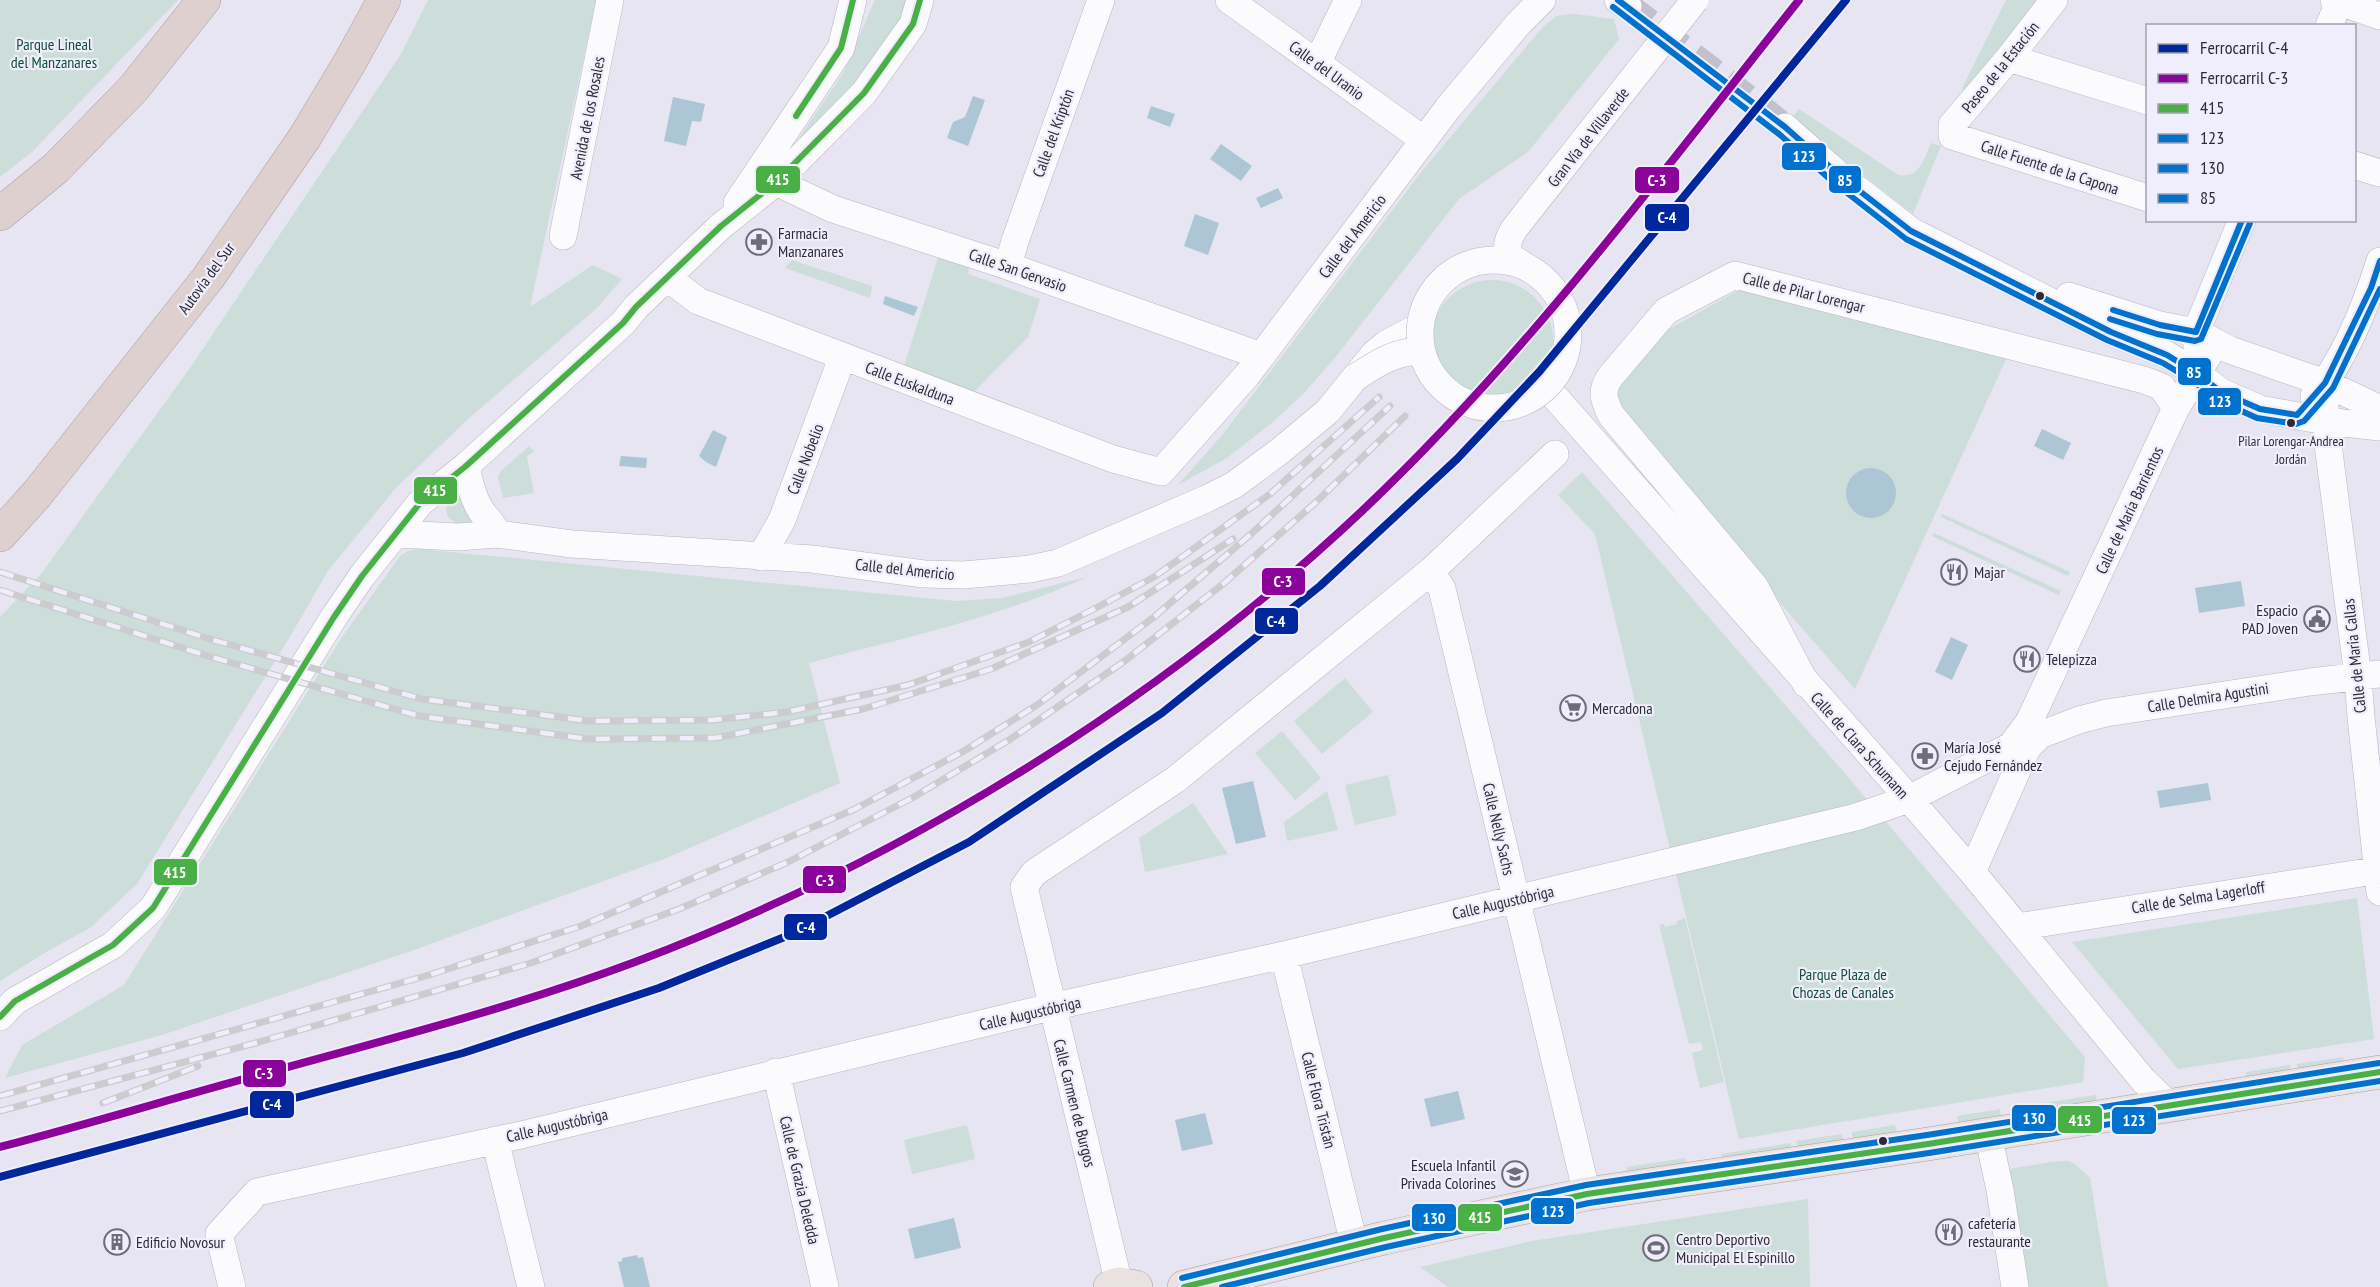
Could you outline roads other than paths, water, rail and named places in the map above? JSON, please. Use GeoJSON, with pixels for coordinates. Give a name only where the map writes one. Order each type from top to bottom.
{"type":"FeatureCollection","features":[{"type":"Feature","properties":{"kind":"highway"},"geometry":{"type":"LineString","coordinates":[[0,214],[56,168],[133,89],[204,0]]}},
{"type":"Feature","properties":{"kind":"highway","name":"Autovía del Sur"},"geometry":{"type":"LineString","coordinates":[[0,535],[37,494],[208,278],[305,137],[351,62],[384,0]]}},
{"type":"Feature","properties":{"kind":"highway"},"geometry":{"type":"LineString","coordinates":[[0,561],[14,543],[37,494]]}},
{"type":"Feature","properties":{"kind":"main road"},"geometry":{"type":"LineString","coordinates":[[1184,1287],[1354,1244],[1587,1194],[2221,1099],[2380,1072]]}},
{"type":"Feature","properties":{"kind":"main road"},"geometry":{"type":"LineString","coordinates":[[1254,1287],[1445,1243],[1567,1218],[2380,1092]]}},
{"type":"Feature","properties":{"kind":"street","name":"Avenida de los Rosales"},"geometry":{"type":"LineString","coordinates":[[563,236],[610,0]]}},
{"type":"Feature","properties":{"kind":"street"},"geometry":{"type":"LineString","coordinates":[[721,226],[841,48],[853,0]]}},
{"type":"Feature","properties":{"kind":"street"},"geometry":{"type":"LineString","coordinates":[[0,1017],[25,994],[113,945],[153,908],[334,617],[362,576],[420,503],[461,470],[623,323],[721,226],[776,182],[864,93],[913,24],[921,0]]}},
{"type":"Feature","properties":{"kind":"street","name":"Calle del Kriptón"},"geometry":{"type":"LineString","coordinates":[[1008,266],[1101,0]]}},
{"type":"Feature","properties":{"kind":"street","name":"Calle del Uranio"},"geometry":{"type":"LineString","coordinates":[[1230,0],[1424,141]]}},
{"type":"Feature","properties":{"kind":"street"},"geometry":{"type":"LineString","coordinates":[[1317,63],[1348,0]]}},
{"type":"Feature","properties":{"kind":"street","name":"Calle del Americio"},"geometry":{"type":"LineString","coordinates":[[1161,472],[1247,375],[1448,108],[1518,22],[1542,0]]}},
{"type":"Feature","properties":{"kind":"street","name":"Gran Vía de Villaverde"},"geometry":{"type":"LineString","coordinates":[[1472,263],[1683,0]]}},
{"type":"Feature","properties":{"kind":"street","name":"Gran Vía de Villaverde"},"geometry":{"type":"LineString","coordinates":[[1532,270],[1509,256],[1508,238],[1695,0]]}},
{"type":"Feature","properties":{"kind":"street","name":"Paseo de la Estación"},"geometry":{"type":"LineString","coordinates":[[1952,136],[1952,125],[2009,58],[2054,0]]}},
{"type":"Feature","properties":{"kind":"street"},"geometry":{"type":"LineString","coordinates":[[2336,7],[2380,16]]}},
{"type":"Feature","properties":{"kind":"street"},"geometry":{"type":"LineString","coordinates":[[2009,58],[2146,100]]}},
{"type":"Feature","properties":{"kind":"street"},"geometry":{"type":"LineString","coordinates":[[1785,127],[1839,176],[1908,229],[2111,332],[2167,355],[2198,374],[2221,392],[2260,409],[2325,421],[2380,427]]}},
{"type":"Feature","properties":{"kind":"street","name":"Calle Fuente de la Capona"},"geometry":{"type":"LineString","coordinates":[[1952,136],[2146,197]]}},
{"type":"Feature","properties":{"kind":"street"},"geometry":{"type":"LineString","coordinates":[[2356,165],[2380,173]]}},
{"type":"Feature","properties":{"kind":"street","name":"Calle San Gervasio"},"geometry":{"type":"LineString","coordinates":[[776,182],[833,209],[1008,266],[1261,356]]}},
{"type":"Feature","properties":{"kind":"street"},"geometry":{"type":"LineString","coordinates":[[2198,374],[2232,223]]}},
{"type":"Feature","properties":{"kind":"street"},"geometry":{"type":"LineString","coordinates":[[1503,260],[1532,270],[1550,284],[1562,303],[1569,326],[1568,348],[1561,370],[1547,388],[1533,399],[1518,406],[1485,409],[1469,405],[1454,397],[1431,373],[1421,338],[1427,302],[1435,289],[1458,269],[1472,263],[1503,260]]}},
{"type":"Feature","properties":{"kind":"street"},"geometry":{"type":"LineString","coordinates":[[2297,415],[2325,383],[2371,288],[2380,261]]}},
{"type":"Feature","properties":{"kind":"street","name":"Calle de Pilar Lorengar"},"geometry":{"type":"LineString","coordinates":[[1806,684],[1755,587],[1611,415],[1605,401],[1603,386],[1666,311],[1735,275],[2144,380],[2162,387],[2176,408]]}},
{"type":"Feature","properties":{"kind":"street","name":"Calle Euskalduna"},"geometry":{"type":"LineString","coordinates":[[668,278],[698,302],[1113,459],[1161,472]]}},
{"type":"Feature","properties":{"kind":"street"},"geometry":{"type":"LineString","coordinates":[[2023,287],[2045,288],[2206,338],[2325,383],[2380,409]]}},
{"type":"Feature","properties":{"kind":"street","name":"Calle del Americio"},"geometry":{"type":"LineString","coordinates":[[397,534],[458,537],[497,534],[572,544],[812,559],[924,574],[964,575],[1030,569],[1058,563],[1234,485],[1328,411],[1371,356],[1386,344],[1421,338]]}},
{"type":"Feature","properties":{"kind":"street","name":"Calle Nobelio"},"geometry":{"type":"LineString","coordinates":[[761,557],[782,520],[842,358]]}},
{"type":"Feature","properties":{"kind":"street","name":"Calle de María Barrientos"},"geometry":{"type":"LineString","coordinates":[[1972,872],[2026,743],[2029,722],[2176,408],[2198,374]]}},
{"type":"Feature","properties":{"kind":"street","name":"Calle de María Callas"},"geometry":{"type":"LineString","coordinates":[[2325,383],[2325,421],[2369,676],[2379,877]]}},
{"type":"Feature","properties":{"kind":"street","name":"Calle de Clara Schumann"},"geometry":{"type":"LineString","coordinates":[[1547,388],[1909,799],[2143,1080],[2169,1105]]}},
{"type":"Feature","properties":{"kind":"street"},"geometry":{"type":"LineString","coordinates":[[1431,571],[1555,454]]}},
{"type":"Feature","properties":{"kind":"street"},"geometry":{"type":"LineString","coordinates":[[461,470],[481,512],[495,527],[497,534]]}},
{"type":"Feature","properties":{"kind":"street"},"geometry":{"type":"LineString","coordinates":[[458,537],[440,514],[436,500],[461,470]]}},
{"type":"Feature","properties":{"kind":"street","name":"Calle Carmen de Burgos"},"geometry":{"type":"LineString","coordinates":[[1122,1286],[1051,1007],[1024,887],[1034,873],[1175,780],[1431,571]]}},
{"type":"Feature","properties":{"kind":"street","name":"Calle Nelly Sachs"},"geometry":{"type":"LineString","coordinates":[[1431,571],[1442,589],[1587,1194]]}},
{"type":"Feature","properties":{"kind":"street","name":"Calle Delmira Agustini"},"geometry":{"type":"LineString","coordinates":[[1909,799],[2079,720],[2128,710],[2310,682],[2369,676]]}},
{"type":"Feature","properties":{"kind":"street"},"geometry":{"type":"LineString","coordinates":[[2049,681],[2057,703],[2079,720]]}},
{"type":"Feature","properties":{"kind":"street","name":"Calle Augustóbriga"},"geometry":{"type":"LineString","coordinates":[[232,1287],[219,1234],[257,1192],[495,1140],[1051,1007],[1284,955],[1856,817],[1909,799]]}},
{"type":"Feature","properties":{"kind":"street","name":"Calle de Selma Lagerloff"},"geometry":{"type":"LineString","coordinates":[[2017,927],[2226,892],[2379,877]]}},
{"type":"Feature","properties":{"kind":"street","name":"Calle Flora Tristán"},"geometry":{"type":"LineString","coordinates":[[1284,955],[1354,1244]]}},
{"type":"Feature","properties":{"kind":"street","name":"Calle de Grazia Deledda"},"geometry":{"type":"LineString","coordinates":[[776,1072],[825,1287]]}},
{"type":"Feature","properties":{"kind":"street"},"geometry":{"type":"LineString","coordinates":[[495,1140],[531,1287]]}},
{"type":"Feature","properties":{"kind":"street"},"geometry":{"type":"LineString","coordinates":[[1992,1153],[2015,1287]]}},
{"type":"Feature","properties":{"kind":"water"},"geometry":{"type":"Polygon","coordinates":[[[973,96],[985,100],[968,146],[947,138],[953,122],[965,117],[973,96]]]}},
{"type":"Feature","properties":{"kind":"water"},"geometry":{"type":"Polygon","coordinates":[[[673,97],[705,104],[701,122],[692,121],[686,146],[664,141],[673,97]]]}},
{"type":"Feature","properties":{"kind":"water"},"geometry":{"type":"Polygon","coordinates":[[[1151,106],[1175,114],[1170,127],[1147,118],[1151,106]]]}},
{"type":"Feature","properties":{"kind":"water"},"geometry":{"type":"Polygon","coordinates":[[[1221,144],[1252,166],[1241,181],[1210,159],[1221,144]]]}},
{"type":"Feature","properties":{"kind":"water"},"geometry":{"type":"Polygon","coordinates":[[[1278,188],[1283,198],[1261,208],[1256,198],[1278,188]]]}},
{"type":"Feature","properties":{"kind":"water"},"geometry":{"type":"Polygon","coordinates":[[[1195,214],[1219,223],[1208,255],[1184,246],[1195,214]]]}},
{"type":"Feature","properties":{"kind":"water"},"geometry":{"type":"Polygon","coordinates":[[[885,296],[918,307],[914,316],[883,304],[885,296]]]}},
{"type":"Feature","properties":{"kind":"water"},"geometry":{"type":"Polygon","coordinates":[[[2042,429],[2071,443],[2063,460],[2034,446],[2042,429]]]}},
{"type":"Feature","properties":{"kind":"water"},"geometry":{"type":"Polygon","coordinates":[[[713,430],[727,437],[716,467],[699,456],[713,430]]]}},
{"type":"Feature","properties":{"kind":"water"},"geometry":{"type":"Polygon","coordinates":[[[621,456],[647,458],[646,468],[619,466],[621,456]]]}},
{"type":"Feature","properties":{"kind":"water"},"geometry":{"type":"Polygon","coordinates":[[[1871,468],[1880,470],[1891,479],[1896,493],[1894,502],[1885,513],[1871,518],[1862,516],[1851,507],[1846,493],[1848,484],[1857,473],[1871,468]]]}},
{"type":"Feature","properties":{"kind":"water"},"geometry":{"type":"Polygon","coordinates":[[[2241,581],[2245,606],[2199,613],[2195,588],[2241,581]]]}},
{"type":"Feature","properties":{"kind":"water"},"geometry":{"type":"Polygon","coordinates":[[[1951,637],[1968,645],[1952,680],[1935,672],[1951,637]]]}},
{"type":"Feature","properties":{"kind":"water"},"geometry":{"type":"Polygon","coordinates":[[[1253,781],[1266,837],[1236,844],[1222,788],[1253,781]]]}},
{"type":"Feature","properties":{"kind":"water"},"geometry":{"type":"Polygon","coordinates":[[[2208,783],[2211,800],[2160,808],[2157,791],[2208,783]]]}},
{"type":"Feature","properties":{"kind":"water"},"geometry":{"type":"Polygon","coordinates":[[[1458,1091],[1465,1119],[1431,1127],[1424,1099],[1458,1091]]]}},
{"type":"Feature","properties":{"kind":"water"},"geometry":{"type":"Polygon","coordinates":[[[1205,1113],[1213,1144],[1182,1151],[1175,1120],[1205,1113]]]}},
{"type":"Feature","properties":{"kind":"water"},"geometry":{"type":"Polygon","coordinates":[[[954,1218],[961,1248],[915,1259],[908,1229],[954,1218]]]}},
{"type":"Feature","properties":{"kind":"water"},"geometry":{"type":"Polygon","coordinates":[[[637,1255],[638,1258],[643,1257],[650,1287],[624,1287],[618,1262],[622,1261],[622,1258],[637,1255]]]}},
{"type":"Feature","properties":{"kind":"tunnel"},"geometry":{"type":"LineString","coordinates":[[1628,6],[1785,127]]}},
{"type":"Feature","properties":{"kind":"railway"},"geometry":{"type":"LineString","coordinates":[[0,572],[213,640],[422,699],[589,721],[712,720],[787,712],[908,685],[1029,642],[1094,609],[1154,577],[1270,494],[1379,397]]}},
{"type":"Feature","properties":{"kind":"railway"},"geometry":{"type":"LineString","coordinates":[[0,1096],[429,975],[581,926],[855,809],[964,751],[1037,705],[1154,617],[1251,534],[1390,406]]}},
{"type":"Feature","properties":{"kind":"railway"},"geometry":{"type":"LineString","coordinates":[[0,1111],[259,1042],[531,963],[679,909],[788,862],[912,798],[1009,740],[1122,663],[1223,584],[1315,503],[1405,416]]}},
{"type":"Feature","properties":{"kind":"railway"},"geometry":{"type":"LineString","coordinates":[[0,590],[208,656],[419,716],[588,739],[715,738],[863,709],[991,669],[1128,607],[1233,539]]}},
{"type":"Feature","properties":{"kind":"railway"},"geometry":{"type":"LineString","coordinates":[[103,1103],[198,1066]]}},
{"type":"Feature","properties":{"kind":"rail line","name":"C-3"},"geometry":{"type":"LineString","coordinates":[[0,1147],[452,1022],[544,994],[635,962],[734,922],[831,877],[927,827],[1021,772],[1111,713],[1199,649],[1282,582],[1362,511],[1422,452],[1480,391],[1590,263],[1799,0]]}},
{"type":"Feature","properties":{"kind":"rail line","name":"C-4"},"geometry":{"type":"LineString","coordinates":[[0,1177],[463,1053],[659,988],[792,934],[969,842],[1162,713],[1320,586],[1457,459],[1539,372],[1846,0]]}},
{"type":"Feature","properties":{"kind":"place","name":"Farmacia Manzanares"},"geometry":{"type":"Point","coordinates":[759,242]}},
{"type":"Feature","properties":{"kind":"place","name":"Pilar Lorengar-Andrea Jordán"},"geometry":{"type":"Point","coordinates":[2291,423]}},
{"type":"Feature","properties":{"kind":"place","name":"Majar"},"geometry":{"type":"Point","coordinates":[1954,572]}},
{"type":"Feature","properties":{"kind":"place","name":"Espacio PAD Joven"},"geometry":{"type":"Point","coordinates":[2317,619]}},
{"type":"Feature","properties":{"kind":"place","name":"Telepizza"},"geometry":{"type":"Point","coordinates":[2027,659]}},
{"type":"Feature","properties":{"kind":"place","name":"Mercadona"},"geometry":{"type":"Point","coordinates":[1573,708]}},
{"type":"Feature","properties":{"kind":"place","name":"María José Cejudo Fernández"},"geometry":{"type":"Point","coordinates":[1925,756]}},
{"type":"Feature","properties":{"kind":"place","name":"Escuela Infantil Privada Colorines"},"geometry":{"type":"Point","coordinates":[1515,1174]}},
{"type":"Feature","properties":{"kind":"place","name":"cafetería restaurante"},"geometry":{"type":"Point","coordinates":[1949,1232]}},
{"type":"Feature","properties":{"kind":"place","name":"Edificio Novosur"},"geometry":{"type":"Point","coordinates":[117,1242]}},
{"type":"Feature","properties":{"kind":"place","name":"Centro Deportivo Municipal El Espinillo"},"geometry":{"type":"Point","coordinates":[1656,1248]}},
{"type":"Feature","properties":{"kind":"park label","name":"Parque Lineal del Manzanares"},"geometry":{"type":"Point","coordinates":[54,53]}},
{"type":"Feature","properties":{"kind":"park label","name":"Parque Plaza de Chozas de Canales"},"geometry":{"type":"Point","coordinates":[1843,983]}}]}
